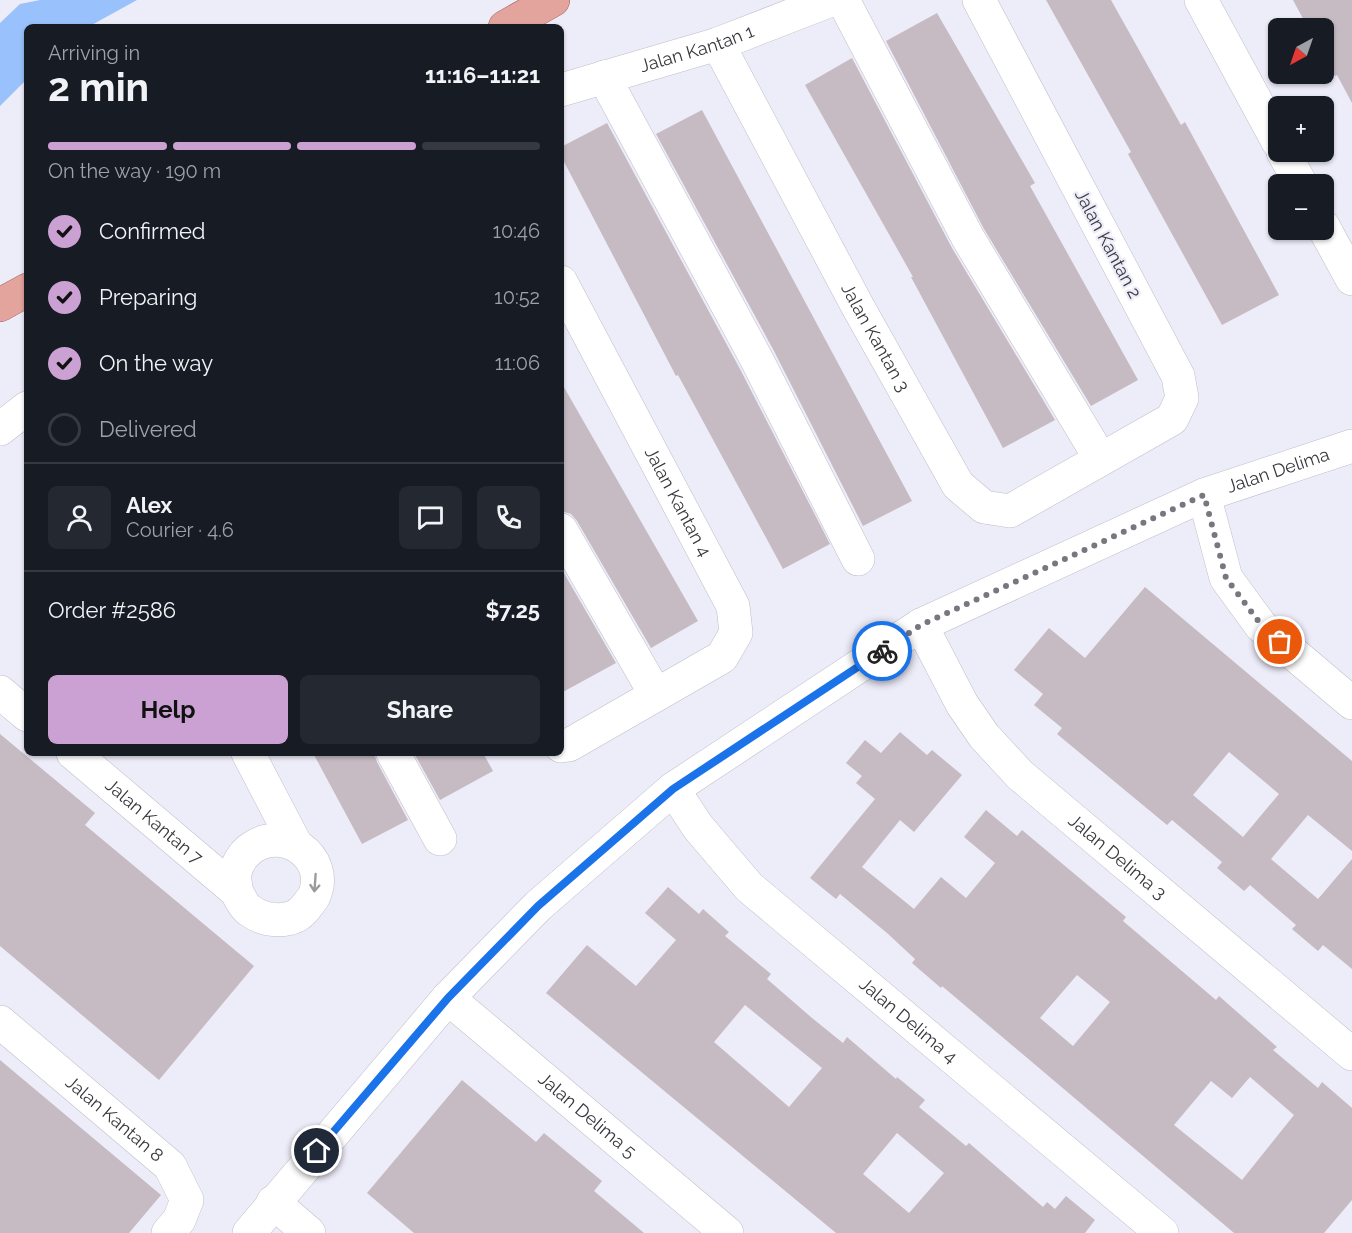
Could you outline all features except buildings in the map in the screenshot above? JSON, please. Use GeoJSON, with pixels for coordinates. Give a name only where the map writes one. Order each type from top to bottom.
{"type":"FeatureCollection","features":[{"type":"Feature","properties":{"kind":"main road"},"geometry":{"type":"LineString","coordinates":[[510,24],[553,0]]}},
{"type":"Feature","properties":{"kind":"main road"},"geometry":{"type":"LineString","coordinates":[[0,305],[24,292]]}},
{"type":"Feature","properties":{"kind":"street","name":"Jalan Kantan 1"},"geometry":{"type":"LineString","coordinates":[[564,89],[718,44],[816,8],[831,0]]}},
{"type":"Feature","properties":{"kind":"street"},"geometry":{"type":"LineString","coordinates":[[843,0],[968,238],[1100,458]]}},
{"type":"Feature","properties":{"kind":"street","name":"Jalan Kantan 2"},"geometry":{"type":"LineString","coordinates":[[979,0],[1178,376],[1182,398],[1172,419],[1100,458]]}},
{"type":"Feature","properties":{"kind":"street"},"geometry":{"type":"LineString","coordinates":[[1201,0],[1268,124]]}},
{"type":"Feature","properties":{"kind":"street","name":"Jalan Kantan 3"},"geometry":{"type":"LineString","coordinates":[[718,44],[858,307],[958,485],[984,507],[1010,511],[1100,458]]}},
{"type":"Feature","properties":{"kind":"street"},"geometry":{"type":"LineString","coordinates":[[604,77],[757,360],[858,559]]}},
{"type":"Feature","properties":{"kind":"street"},"geometry":{"type":"LineString","coordinates":[[1331,240],[1352,279]]}},
{"type":"Feature","properties":{"kind":"street","name":"Jalan Kantan 4"},"geometry":{"type":"LineString","coordinates":[[564,288],[733,606],[736,633],[722,657],[569,745],[564,746]]}},
{"type":"Feature","properties":{"kind":"street"},"geometry":{"type":"LineString","coordinates":[[0,429],[24,410]]}},
{"type":"Feature","properties":{"kind":"street","name":"Jalan Delima"},"geometry":{"type":"LineString","coordinates":[[249,1233],[448,998],[538,906],[673,789],[921,625],[1204,495],[1352,446]]}},
{"type":"Feature","properties":{"kind":"street"},"geometry":{"type":"LineString","coordinates":[[1204,495],[1226,578],[1262,626],[1352,703]]}},
{"type":"Feature","properties":{"kind":"street"},"geometry":{"type":"LineString","coordinates":[[564,535],[656,695]]}},
{"type":"Feature","properties":{"kind":"street","name":"Jalan Delima 3"},"geometry":{"type":"LineString","coordinates":[[921,625],[962,704],[984,736],[1020,775],[1352,1054]]}},
{"type":"Feature","properties":{"kind":"street"},"geometry":{"type":"LineString","coordinates":[[0,692],[24,712]]}},
{"type":"Feature","properties":{"kind":"street","name":"Jalan Kantan 7"},"geometry":{"type":"LineString","coordinates":[[77,756],[236,891]]}},
{"type":"Feature","properties":{"kind":"street"},"geometry":{"type":"LineString","coordinates":[[250,756],[295,843],[310,857],[317,876],[314,896],[302,912],[284,920],[264,919],[246,909],[236,891],[235,872],[243,855],[258,843],[277,838],[295,843]]}},
{"type":"Feature","properties":{"kind":"street"},"geometry":{"type":"LineString","coordinates":[[395,756],[440,839]]}},
{"type":"Feature","properties":{"kind":"street","name":"Jalan Delima 4"},"geometry":{"type":"LineString","coordinates":[[673,789],[698,827],[749,888],[1162,1233]]}},
{"type":"Feature","properties":{"kind":"street","name":"Jalan Delima 5"},"geometry":{"type":"LineString","coordinates":[[448,998],[727,1233]]}},
{"type":"Feature","properties":{"kind":"street","name":"Jalan Kantan 8"},"geometry":{"type":"LineString","coordinates":[[0,1022],[170,1166],[187,1200],[179,1220],[168,1233]]}},
{"type":"Feature","properties":{"kind":"street"},"geometry":{"type":"LineString","coordinates":[[273,1202],[309,1233]]}},
{"type":"Feature","properties":{"kind":"water"},"geometry":{"type":"Polygon","coordinates":[[[40,0],[137,0],[93,24],[24,24],[24,82],[0,106],[0,23],[20,4],[40,0]]]}},
{"type":"Feature","properties":{"kind":"way so far"},"geometry":{"type":"LineString","coordinates":[[882,651],[921,625],[1204,495],[1226,578],[1262,626],[1280,642]]}},
{"type":"Feature","properties":{"kind":"route"},"geometry":{"type":"LineString","coordinates":[[317,1151],[448,998],[538,906],[673,789],[882,651]]}}]}
